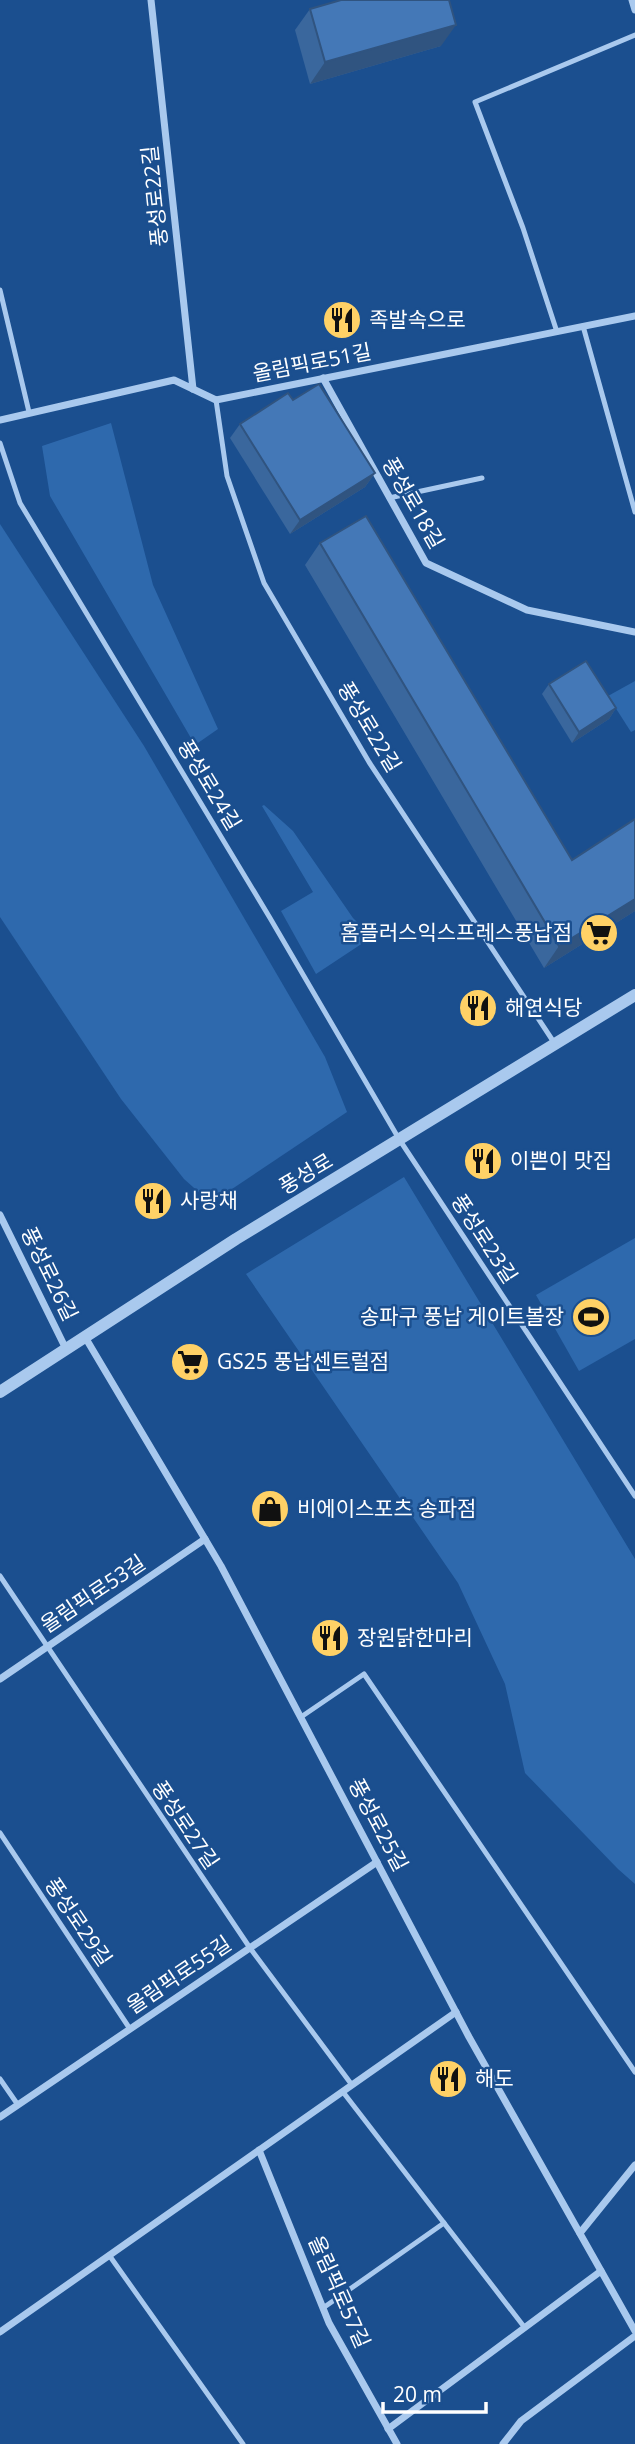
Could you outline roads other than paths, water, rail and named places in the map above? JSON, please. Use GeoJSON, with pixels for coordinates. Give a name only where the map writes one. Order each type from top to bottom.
{"type":"FeatureCollection","features":[{"type":"Feature","properties":{"kind":"street","name":"풍성로22길"},"geometry":{"type":"LineString","coordinates":[[151,0],[193,389]]}},
{"type":"Feature","properties":{"kind":"street"},"geometry":{"type":"LineString","coordinates":[[632,0],[635,10]]}},
{"type":"Feature","properties":{"kind":"street","name":"올림픽로51길"},"geometry":{"type":"LineString","coordinates":[[216,400],[635,316]]}},
{"type":"Feature","properties":{"kind":"street","name":"풍성로18길"},"geometry":{"type":"LineString","coordinates":[[323,378],[426,563],[527,610],[635,632]]}},
{"type":"Feature","properties":{"kind":"street"},"geometry":{"type":"LineString","coordinates":[[0,420],[174,380],[216,400]]}},
{"type":"Feature","properties":{"kind":"street","name":"풍성로"},"geometry":{"type":"LineString","coordinates":[[0,1392],[236,1239],[635,995]]}},
{"type":"Feature","properties":{"kind":"street","name":"풍성로26길"},"geometry":{"type":"LineString","coordinates":[[0,1215],[66,1349]]}},
{"type":"Feature","properties":{"kind":"street","name":"풍성로25길"},"geometry":{"type":"LineString","coordinates":[[85,1337],[205,1539],[456,2012],[635,2333]]}},
{"type":"Feature","properties":{"kind":"street","name":"올림픽로53길"},"geometry":{"type":"LineString","coordinates":[[0,1679],[205,1539]]}},
{"type":"Feature","properties":{"kind":"street","name":"올림픽로55길"},"geometry":{"type":"LineString","coordinates":[[0,2117],[377,1862]]}},
{"type":"Feature","properties":{"kind":"street"},"geometry":{"type":"LineString","coordinates":[[0,2332],[456,2012]]}},
{"type":"Feature","properties":{"kind":"street","name":"올림픽로57길"},"geometry":{"type":"LineString","coordinates":[[259,2150],[329,2323],[397,2444]]}},
{"type":"Feature","properties":{"kind":"street"},"geometry":{"type":"LineString","coordinates":[[580,2233],[635,2165]]}},
{"type":"Feature","properties":{"kind":"street"},"geometry":{"type":"LineString","coordinates":[[388,2429],[601,2271]]}},
{"type":"Feature","properties":{"kind":"street"},"geometry":{"type":"LineString","coordinates":[[503,2444],[521,2421],[635,2333]]}},
{"type":"Feature","properties":{"kind":"lane"},"geometry":{"type":"LineString","coordinates":[[557,332],[523,228],[475,102],[635,35]]}},
{"type":"Feature","properties":{"kind":"lane"},"geometry":{"type":"LineString","coordinates":[[0,290],[29,412]]}},
{"type":"Feature","properties":{"kind":"lane"},"geometry":{"type":"LineString","coordinates":[[583,326],[635,512]]}},
{"type":"Feature","properties":{"kind":"lane","name":"풍성로22길"},"geometry":{"type":"LineString","coordinates":[[216,400],[227,476],[264,583],[369,762],[555,1044]]}},
{"type":"Feature","properties":{"kind":"lane","name":"풍성로24길"},"geometry":{"type":"LineString","coordinates":[[0,443],[20,503],[263,906],[399,1139]]}},
{"type":"Feature","properties":{"kind":"lane"},"geometry":{"type":"LineString","coordinates":[[390,498],[482,478]]}},
{"type":"Feature","properties":{"kind":"lane","name":"풍성로23길"},"geometry":{"type":"LineString","coordinates":[[399,1139],[635,1496]]}},
{"type":"Feature","properties":{"kind":"lane","name":"풍성로27길"},"geometry":{"type":"LineString","coordinates":[[0,1576],[250,1948],[352,2085]]}},
{"type":"Feature","properties":{"kind":"lane"},"geometry":{"type":"LineString","coordinates":[[301,1717],[364,1674],[635,2072]]}},
{"type":"Feature","properties":{"kind":"lane","name":"풍성로29길"},"geometry":{"type":"LineString","coordinates":[[0,1833],[130,2029]]}},
{"type":"Feature","properties":{"kind":"lane"},"geometry":{"type":"LineString","coordinates":[[0,2079],[18,2105]]}},
{"type":"Feature","properties":{"kind":"lane"},"geometry":{"type":"LineString","coordinates":[[343,2092],[525,2328]]}},
{"type":"Feature","properties":{"kind":"lane"},"geometry":{"type":"LineString","coordinates":[[323,2308],[444,2223]]}},
{"type":"Feature","properties":{"kind":"lane"},"geometry":{"type":"LineString","coordinates":[[109,2255],[243,2444]]}},
{"type":"Feature","properties":{"kind":"place","name":"족발속으로"},"geometry":{"type":"Point","coordinates":[342,320]}},
{"type":"Feature","properties":{"kind":"place","name":"홈플러스익스프레스풍납점"},"geometry":{"type":"Point","coordinates":[599,933]}},
{"type":"Feature","properties":{"kind":"place","name":"해연식당"},"geometry":{"type":"Point","coordinates":[478,1008]}},
{"type":"Feature","properties":{"kind":"place","name":"이쁜이 맛집"},"geometry":{"type":"Point","coordinates":[483,1161]}},
{"type":"Feature","properties":{"kind":"place","name":"사랑채"},"geometry":{"type":"Point","coordinates":[153,1201]}},
{"type":"Feature","properties":{"kind":"place","name":"송파구 풍납 게이트볼장"},"geometry":{"type":"Point","coordinates":[591,1317]}},
{"type":"Feature","properties":{"kind":"place","name":"GS25 풍납센트럴점"},"geometry":{"type":"Point","coordinates":[190,1362]}},
{"type":"Feature","properties":{"kind":"place","name":"비에이스포츠 송파점"},"geometry":{"type":"Point","coordinates":[270,1509]}},
{"type":"Feature","properties":{"kind":"place","name":"장원닭한마리"},"geometry":{"type":"Point","coordinates":[330,1638]}},
{"type":"Feature","properties":{"kind":"place","name":"해도"},"geometry":{"type":"Point","coordinates":[448,2079]}}]}
